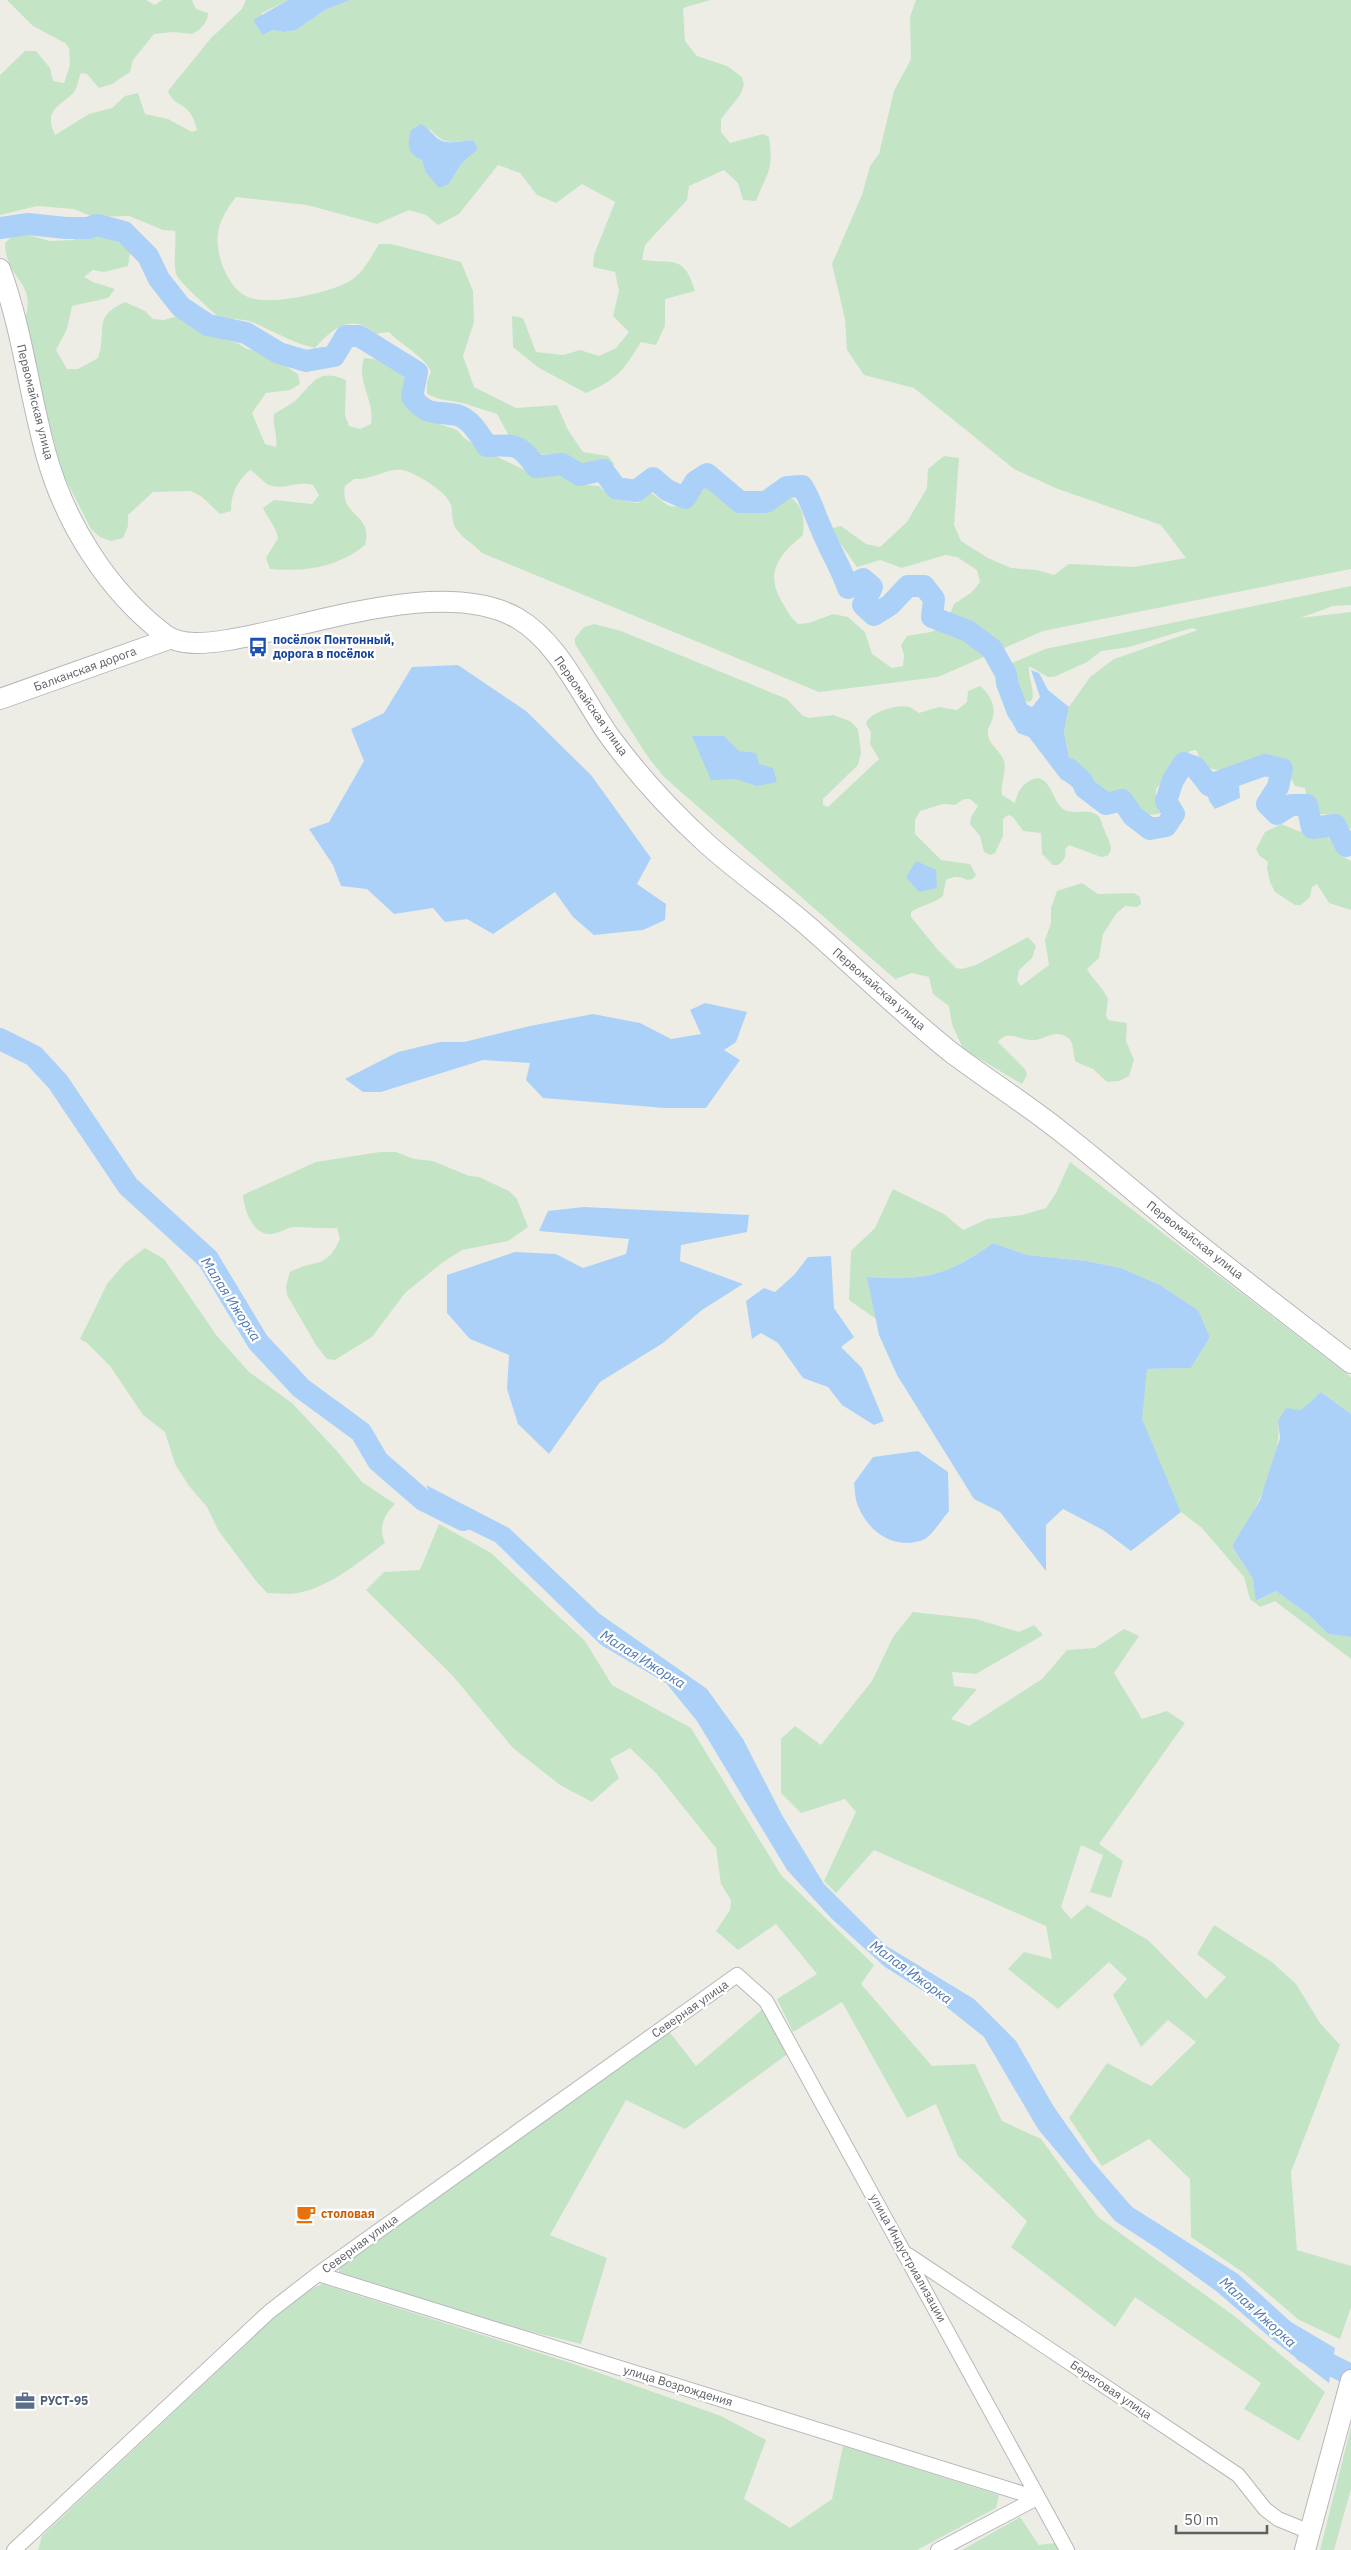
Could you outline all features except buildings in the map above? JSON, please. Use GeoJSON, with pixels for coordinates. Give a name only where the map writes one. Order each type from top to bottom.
{"type":"FeatureCollection","features":[{"type":"Feature","properties":{"kind":"street","name":"Первомайская улица"},"geometry":{"type":"LineString","coordinates":[[0,269],[10,300],[48,458],[73,520],[92,555],[115,588],[169,639],[210,643],[255,636],[385,607],[422,602],[478,603],[519,619],[536,632],[550,647],[610,737],[638,771],[708,845],[804,923],[947,1049],[1004,1093],[1056,1128],[1183,1231],[1351,1362]]}},
{"type":"Feature","properties":{"kind":"street","name":"Балканская дорога"},"geometry":{"type":"LineString","coordinates":[[0,699],[169,639]]}},
{"type":"Feature","properties":{"kind":"street","name":"улица Индустриализации"},"geometry":{"type":"LineString","coordinates":[[737,1975],[766,2001],[1067,2550]]}},
{"type":"Feature","properties":{"kind":"street","name":"Северная улица"},"geometry":{"type":"LineString","coordinates":[[14,2550],[269,2312],[318,2274],[737,1975]]}},
{"type":"Feature","properties":{"kind":"street","name":"Береговая улица"},"geometry":{"type":"LineString","coordinates":[[905,2253],[1238,2475],[1265,2509],[1308,2541]]}},
{"type":"Feature","properties":{"kind":"street","name":"улица Возрождения"},"geometry":{"type":"LineString","coordinates":[[318,2274],[1037,2498]]}},
{"type":"Feature","properties":{"kind":"street"},"geometry":{"type":"LineString","coordinates":[[1308,2541],[1351,2380]]}},
{"type":"Feature","properties":{"kind":"street"},"geometry":{"type":"LineString","coordinates":[[938,2550],[1037,2498]]}},
{"type":"Feature","properties":{"kind":"green space"},"geometry":{"type":"Polygon","coordinates":[[[7,0],[146,0],[155,5],[162,0],[192,0],[196,9],[208,13],[207,20],[201,28],[192,34],[173,32],[154,34],[133,60],[130,72],[112,84],[99,88],[87,74],[81,73],[74,92],[55,109],[51,119],[55,135],[89,114],[112,108],[125,96],[138,93],[145,114],[168,119],[192,132],[197,130],[194,120],[187,109],[175,101],[168,91],[211,38],[242,9],[246,0],[288,0],[262,13],[263,35],[273,30],[284,32],[296,30],[325,10],[350,0],[710,0],[683,8],[685,41],[697,56],[727,66],[742,77],[744,85],[740,95],[721,119],[721,132],[730,143],[763,134],[769,137],[771,157],[769,171],[756,201],[743,200],[738,183],[724,170],[689,186],[687,200],[645,245],[642,260],[676,263],[682,266],[691,279],[695,291],[665,299],[665,326],[656,345],[641,342],[619,373],[606,383],[586,393],[539,368],[513,347],[512,316],[523,318],[536,352],[563,355],[580,350],[599,356],[616,348],[629,332],[613,316],[619,291],[615,272],[593,267],[594,255],[615,202],[582,184],[556,203],[537,195],[520,173],[498,165],[459,214],[438,225],[426,215],[409,210],[377,224],[307,205],[236,197],[227,210],[220,224],[218,234],[221,262],[230,281],[243,294],[251,298],[261,300],[286,299],[314,294],[339,286],[358,275],[379,244],[391,244],[461,262],[473,291],[474,322],[463,356],[474,387],[516,408],[557,405],[568,430],[583,452],[608,456],[615,465],[602,463],[580,466],[561,454],[536,455],[531,452],[508,434],[497,414],[463,403],[439,399],[427,394],[427,382],[431,371],[418,355],[389,332],[375,334],[367,327],[351,323],[343,325],[328,334],[315,348],[290,340],[252,322],[218,316],[196,297],[177,276],[175,266],[175,231],[163,230],[129,216],[93,217],[74,209],[37,206],[0,215],[0,75],[25,51],[36,51],[50,68],[53,81],[64,83],[70,65],[69,48],[65,43],[33,26],[7,0]],[[430,129],[422,160],[425,171],[449,184],[461,164],[478,149],[472,140],[449,142],[430,129]]]}},
{"type":"Feature","properties":{"kind":"green space"},"geometry":{"type":"Polygon","coordinates":[[[916,0],[1351,0],[1351,569],[1043,631],[938,677],[819,692],[482,553],[455,527],[451,505],[443,494],[422,479],[402,470],[390,471],[368,478],[354,479],[345,486],[347,504],[365,527],[365,545],[343,559],[320,567],[295,570],[270,569],[266,558],[278,538],[274,526],[263,508],[274,500],[312,504],[319,495],[313,485],[300,484],[274,487],[267,484],[250,470],[236,488],[232,499],[231,511],[220,514],[202,497],[191,491],[153,492],[128,515],[128,526],[123,538],[111,541],[100,537],[91,529],[63,474],[23,325],[28,299],[25,290],[11,267],[5,243],[17,232],[50,241],[73,240],[92,232],[103,234],[122,245],[130,253],[128,266],[104,272],[93,270],[84,277],[115,289],[108,298],[72,306],[67,329],[56,350],[67,369],[78,369],[98,358],[104,319],[114,308],[125,302],[145,311],[153,319],[164,320],[174,317],[186,319],[247,349],[271,353],[278,361],[298,374],[300,384],[290,390],[266,393],[252,413],[265,444],[276,447],[274,414],[295,401],[313,382],[323,376],[346,380],[345,415],[349,426],[360,429],[371,424],[372,415],[362,375],[364,358],[370,358],[388,364],[409,379],[405,391],[409,401],[424,419],[457,430],[464,438],[483,450],[533,474],[555,474],[588,485],[599,486],[612,496],[638,503],[650,492],[666,504],[676,507],[688,502],[707,487],[717,492],[734,509],[758,511],[768,508],[787,494],[800,507],[804,522],[803,535],[787,549],[777,564],[775,573],[774,582],[787,611],[798,624],[809,623],[833,614],[848,617],[865,632],[872,654],[892,668],[903,666],[904,655],[901,645],[907,636],[931,632],[945,626],[954,604],[972,592],[980,582],[977,570],[957,557],[945,555],[902,568],[880,560],[857,567],[830,529],[841,526],[866,544],[880,547],[907,522],[927,488],[928,469],[944,456],[959,458],[954,525],[961,541],[988,558],[1011,568],[1037,570],[1054,575],[1069,564],[1134,567],[1186,558],[1161,525],[1058,489],[1014,469],[914,388],[864,375],[847,350],[845,319],[832,264],[862,195],[870,166],[879,154],[894,91],[911,59],[910,17],[916,0]]]}},
{"type":"Feature","properties":{"kind":"green space"},"geometry":{"type":"Polygon","coordinates":[[[1351,586],[1351,605],[1333,606],[1300,618],[1351,612],[1351,829],[1333,815],[1320,814],[1306,794],[1305,788],[1295,786],[1284,765],[1266,756],[1242,766],[1223,770],[1207,767],[1201,761],[1196,750],[1190,751],[1156,789],[1156,794],[1163,809],[1159,814],[1147,815],[1125,797],[1107,797],[1082,771],[1071,767],[1064,732],[1069,707],[1090,677],[1114,659],[1198,630],[1192,628],[1129,647],[1101,651],[1087,662],[1054,677],[1048,677],[1029,666],[1033,696],[1032,700],[1028,702],[1017,692],[1008,667],[1012,663],[1045,649],[1351,586]]]}},
{"type":"Feature","properties":{"kind":"green space"},"geometry":{"type":"Polygon","coordinates":[[[594,624],[621,631],[787,699],[803,716],[809,718],[833,715],[850,721],[858,729],[861,753],[858,765],[823,799],[823,805],[828,807],[879,759],[870,744],[871,733],[866,723],[873,715],[904,706],[919,713],[939,707],[957,710],[967,702],[968,691],[980,686],[990,697],[994,710],[988,735],[990,742],[1004,761],[1002,795],[1015,803],[1018,793],[1024,785],[1035,778],[1041,779],[1049,786],[1058,803],[1065,810],[1070,812],[1092,812],[1100,818],[1110,843],[1111,851],[1107,856],[1101,857],[1069,845],[1065,849],[1066,854],[1063,860],[1058,865],[1053,865],[1042,854],[1041,833],[1023,831],[1013,817],[1008,815],[1003,819],[1003,836],[995,853],[990,855],[984,852],[980,836],[970,824],[971,817],[978,806],[970,799],[964,799],[955,805],[943,804],[920,811],[915,820],[915,834],[941,860],[970,864],[976,875],[973,879],[967,880],[957,877],[946,880],[943,896],[911,912],[911,917],[938,950],[956,968],[962,969],[976,965],[1028,937],[1036,946],[1032,958],[1019,970],[1017,981],[1021,986],[1049,965],[1045,940],[1051,923],[1051,908],[1057,891],[1082,883],[1098,894],[1134,893],[1140,897],[1141,904],[1137,907],[1125,906],[1116,914],[1103,934],[1099,958],[1087,969],[1108,999],[1106,1015],[1108,1020],[1127,1023],[1126,1041],[1134,1060],[1129,1076],[1119,1081],[1107,1082],[1093,1069],[1076,1062],[1070,1039],[1057,1034],[1035,1040],[1005,1036],[998,1042],[1025,1069],[1027,1075],[1022,1084],[963,1049],[952,1024],[949,1006],[933,994],[929,977],[912,973],[895,979],[664,777],[648,757],[575,644],[575,638],[584,627],[594,624]]]}},
{"type":"Feature","properties":{"kind":"green space"},"geometry":{"type":"Polygon","coordinates":[[[1281,824],[1298,831],[1327,836],[1345,858],[1351,861],[1351,910],[1329,903],[1317,884],[1312,887],[1310,897],[1301,905],[1295,905],[1275,892],[1270,882],[1267,868],[1268,862],[1259,855],[1256,849],[1265,832],[1281,824]]]}},
{"type":"Feature","properties":{"kind":"green space"},"geometry":{"type":"Polygon","coordinates":[[[380,1152],[396,1152],[414,1159],[433,1161],[469,1176],[479,1177],[509,1191],[517,1199],[528,1227],[508,1241],[462,1250],[443,1262],[405,1293],[372,1337],[335,1360],[327,1359],[316,1345],[287,1295],[286,1286],[290,1272],[330,1256],[340,1239],[337,1228],[294,1227],[275,1233],[268,1234],[262,1232],[257,1229],[250,1219],[243,1195],[316,1162],[380,1152]]]}},
{"type":"Feature","properties":{"kind":"green space"},"geometry":{"type":"Polygon","coordinates":[[[1070,1162],[1351,1377],[1351,1414],[1321,1392],[1301,1410],[1278,1421],[1276,1452],[1265,1486],[1258,1503],[1232,1546],[1253,1579],[1257,1601],[1276,1591],[1309,1615],[1328,1634],[1351,1637],[1351,1659],[1275,1601],[1260,1607],[1250,1599],[1244,1577],[1202,1528],[1181,1512],[1141,1419],[1147,1369],[1191,1368],[1210,1337],[1198,1310],[1160,1285],[1121,1268],[1086,1261],[1027,1255],[993,1243],[962,1263],[934,1274],[904,1278],[868,1277],[876,1319],[849,1300],[851,1251],[875,1228],[893,1189],[944,1214],[963,1230],[987,1219],[1022,1215],[1046,1208],[1056,1193],[1070,1162]]]}},
{"type":"Feature","properties":{"kind":"green space"},"geometry":{"type":"Polygon","coordinates":[[[145,1248],[164,1259],[217,1336],[249,1372],[292,1403],[336,1450],[362,1482],[395,1504],[383,1522],[382,1532],[385,1543],[341,1575],[316,1588],[303,1592],[290,1594],[267,1593],[218,1530],[207,1507],[189,1486],[175,1464],[165,1432],[143,1415],[110,1366],[87,1343],[80,1339],[107,1284],[125,1263],[145,1248]]]}},
{"type":"Feature","properties":{"kind":"green space"},"geometry":{"type":"Polygon","coordinates":[[[439,1524],[491,1553],[585,1641],[612,1685],[691,1728],[781,1875],[874,1965],[861,1984],[932,2066],[975,2064],[1002,2121],[1041,2139],[1098,2217],[1237,2318],[1325,2392],[1299,2441],[1244,2409],[1261,2383],[1135,2297],[1115,2327],[1011,2247],[1027,2221],[958,2156],[936,2104],[907,2118],[842,2002],[793,2032],[777,1999],[817,1974],[776,1924],[738,1950],[716,1931],[730,1910],[731,1900],[721,1884],[716,1848],[656,1773],[630,1748],[610,1759],[619,1778],[592,1802],[560,1785],[513,1748],[452,1675],[366,1590],[384,1572],[420,1570],[439,1524]]]}},
{"type":"Feature","properties":{"kind":"green space"},"geometry":{"type":"Polygon","coordinates":[[[913,1612],[976,1619],[1019,1632],[1034,1625],[1043,1635],[976,1674],[952,1672],[954,1686],[977,1689],[951,1719],[969,1726],[1042,1679],[1067,1650],[1095,1648],[1124,1629],[1139,1636],[1114,1673],[1142,1719],[1167,1711],[1185,1723],[1099,1844],[1123,1861],[1111,1898],[1090,1892],[1103,1855],[1081,1845],[1061,1907],[1071,1919],[1087,1905],[1148,1940],[1206,1999],[1226,1977],[1197,1954],[1214,1925],[1272,1962],[1296,1984],[1320,2023],[1340,2045],[1291,2172],[1297,2250],[1351,2266],[1351,2307],[1340,2339],[1299,2320],[1244,2273],[1191,2237],[1190,2179],[1149,2139],[1102,2166],[1069,2118],[1107,2063],[1151,2086],[1196,2042],[1168,2020],[1141,2047],[1113,1995],[1127,1979],[1109,1962],[1058,2009],[1008,1969],[1024,1952],[1052,1959],[1046,1926],[874,1850],[836,1893],[824,1881],[856,1812],[845,1799],[801,1813],[781,1793],[781,1739],[795,1726],[821,1745],[872,1681],[893,1637],[913,1612]]]}},
{"type":"Feature","properties":{"kind":"green space"},"geometry":{"type":"Polygon","coordinates":[[[764,2008],[789,2053],[685,2129],[626,2100],[550,2235],[607,2258],[581,2344],[508,2326],[339,2272],[340,2267],[367,2247],[668,2030],[696,2066],[764,2008]]]}},
{"type":"Feature","properties":{"kind":"green space"},"geometry":{"type":"Polygon","coordinates":[[[322,2284],[574,2364],[721,2416],[766,2440],[744,2499],[790,2528],[832,2499],[843,2446],[999,2495],[996,2508],[917,2550],[38,2550],[42,2536],[276,2316],[311,2289],[322,2284]]]}},
{"type":"Feature","properties":{"kind":"green space"},"geometry":{"type":"Polygon","coordinates":[[[1351,2427],[1351,2489],[1334,2550],[1320,2550],[1351,2427]]]}},
{"type":"Feature","properties":{"kind":"green space"},"geometry":{"type":"Polygon","coordinates":[[[1020,2517],[1039,2545],[1055,2543],[1059,2550],[962,2550],[1020,2517]]]}},
{"type":"Feature","properties":{"kind":"water"},"geometry":{"type":"Polygon","coordinates":[[[288,0],[350,0],[325,10],[296,30],[284,32],[273,30],[263,35],[253,20],[288,0]]]}},
{"type":"Feature","properties":{"kind":"water"},"geometry":{"type":"Polygon","coordinates":[[[421,124],[440,140],[454,142],[473,140],[478,149],[461,164],[449,184],[439,188],[425,171],[422,160],[413,155],[409,148],[411,130],[421,124]]]}},
{"type":"Feature","properties":{"kind":"water"},"geometry":{"type":"Polygon","coordinates":[[[458,665],[526,711],[591,775],[651,858],[637,884],[666,904],[665,920],[643,930],[594,935],[573,917],[555,892],[493,934],[467,919],[445,922],[433,908],[394,914],[367,889],[341,886],[333,865],[309,829],[329,822],[364,761],[351,729],[384,713],[412,667],[458,665]]]}},
{"type":"Feature","properties":{"kind":"water"},"geometry":{"type":"Polygon","coordinates":[[[1031,670],[1039,673],[1048,690],[1069,707],[1064,732],[1071,767],[1082,771],[1096,786],[1087,794],[1061,779],[1029,737],[1018,733],[1009,716],[1002,698],[1001,685],[1011,684],[1021,702],[1032,707],[1040,697],[1031,670]]]}},
{"type":"Feature","properties":{"kind":"water"},"geometry":{"type":"Polygon","coordinates":[[[692,736],[724,736],[739,751],[756,753],[759,764],[773,768],[777,782],[757,786],[735,779],[711,780],[692,736]]]}},
{"type":"Feature","properties":{"kind":"water"},"geometry":{"type":"Polygon","coordinates":[[[1195,767],[1209,778],[1224,773],[1225,789],[1239,786],[1240,798],[1215,809],[1210,802],[1195,767]]]}},
{"type":"Feature","properties":{"kind":"water"},"geometry":{"type":"Polygon","coordinates":[[[916,861],[936,870],[937,888],[919,892],[906,877],[916,861]]]}},
{"type":"Feature","properties":{"kind":"water"},"geometry":{"type":"Polygon","coordinates":[[[705,1003],[747,1012],[736,1042],[724,1050],[740,1060],[706,1108],[665,1108],[543,1098],[526,1080],[530,1063],[483,1060],[381,1092],[363,1092],[345,1079],[398,1052],[440,1042],[464,1042],[530,1026],[593,1014],[640,1023],[671,1039],[701,1034],[690,1010],[705,1003]]]}},
{"type":"Feature","properties":{"kind":"water"},"geometry":{"type":"Polygon","coordinates":[[[584,1207],[749,1215],[747,1232],[681,1245],[680,1261],[743,1284],[702,1310],[663,1343],[600,1382],[549,1454],[518,1424],[507,1389],[509,1355],[470,1339],[447,1313],[447,1275],[515,1252],[556,1254],[583,1268],[626,1254],[629,1239],[539,1231],[548,1211],[584,1207]]]}},
{"type":"Feature","properties":{"kind":"water"},"geometry":{"type":"Polygon","coordinates":[[[993,1243],[1027,1255],[1086,1261],[1121,1268],[1160,1285],[1198,1310],[1210,1337],[1191,1368],[1147,1369],[1142,1419],[1181,1512],[1131,1551],[1103,1530],[1063,1509],[1046,1525],[1046,1571],[1000,1512],[974,1499],[897,1375],[879,1335],[867,1277],[904,1278],[934,1274],[962,1263],[993,1243]]]}},
{"type":"Feature","properties":{"kind":"water"},"geometry":{"type":"Polygon","coordinates":[[[831,1256],[834,1308],[854,1337],[841,1347],[862,1368],[884,1421],[874,1425],[842,1405],[828,1387],[803,1378],[778,1343],[761,1333],[752,1339],[746,1301],[764,1288],[775,1292],[794,1275],[808,1257],[831,1256]]]}},
{"type":"Feature","properties":{"kind":"water"},"geometry":{"type":"Polygon","coordinates":[[[1321,1392],[1351,1414],[1351,1637],[1328,1634],[1309,1615],[1276,1591],[1256,1601],[1253,1579],[1232,1546],[1260,1500],[1280,1438],[1278,1421],[1286,1408],[1301,1410],[1321,1392]]]}},
{"type":"Feature","properties":{"kind":"water"},"geometry":{"type":"Polygon","coordinates":[[[918,1451],[948,1472],[949,1511],[923,1540],[912,1543],[893,1541],[876,1531],[863,1516],[857,1503],[854,1483],[873,1457],[918,1451]]]}},
{"type":"Feature","properties":{"kind":"water"},"geometry":{"type":"Polygon","coordinates":[[[426,1485],[509,1528],[600,1614],[707,1689],[743,1739],[782,1815],[824,1884],[885,1945],[974,1999],[1016,2041],[1054,2107],[1092,2161],[1132,2207],[1238,2274],[1291,2322],[1335,2348],[1329,2383],[1274,2341],[1216,2291],[1115,2221],[1038,2129],[984,2037],[939,2001],[885,1967],[832,1919],[787,1870],[697,1721],[666,1683],[601,1645],[495,1542],[441,1516],[426,1485]]]}},
{"type":"Feature","properties":{"kind":"waterway"},"geometry":{"type":"LineString","coordinates":[[0,228],[28,224],[66,228],[88,228],[97,225],[124,232],[148,256],[159,279],[181,307],[208,325],[246,333],[279,353],[306,361],[334,356],[346,336],[359,336],[417,372],[412,397],[423,408],[433,412],[462,417],[474,428],[487,446],[504,445],[516,447],[525,453],[536,467],[562,464],[580,475],[603,470],[616,488],[636,491],[653,478],[667,490],[685,498],[695,482],[707,474],[740,502],[766,502],[787,487],[802,486],[848,588],[863,579],[872,587],[863,605],[874,615],[890,605],[908,586],[924,586],[934,599],[932,617],[968,631],[992,649],[1006,674],[1007,683],[1018,712]]}},
{"type":"Feature","properties":{"kind":"waterway"},"geometry":{"type":"LineString","coordinates":[[1069,769],[1082,781],[1085,788],[1106,804],[1122,800],[1133,816],[1150,829],[1166,826],[1174,814],[1166,801],[1173,780],[1184,763],[1195,767],[1209,785],[1265,765],[1282,769],[1278,787],[1267,804],[1277,814],[1291,805],[1307,805],[1312,828],[1335,825],[1346,846],[1351,843]]}},
{"type":"Feature","properties":{"kind":"waterway","name":"Малая Ижорка"},"geometry":{"type":"LineString","coordinates":[[0,1039],[34,1056],[58,1082],[128,1186],[208,1259],[258,1342],[301,1388],[361,1432],[378,1461],[423,1500],[463,1520]]}},
{"type":"Feature","properties":{"kind":"waterway","name":"Малая Ижорка"},"geometry":{"type":"LineString","coordinates":[[1305,2352],[1351,2375]]}},
{"type":"Feature","properties":{"kind":"place","name":"посёлок Понтонный, дорога в посёлок"},"geometry":{"type":"Point","coordinates":[258,647]}},
{"type":"Feature","properties":{"kind":"place","name":"столовая"},"geometry":{"type":"Point","coordinates":[306,2214]}},
{"type":"Feature","properties":{"kind":"place","name":"РУСТ-95"},"geometry":{"type":"Point","coordinates":[25,2401]}}]}
